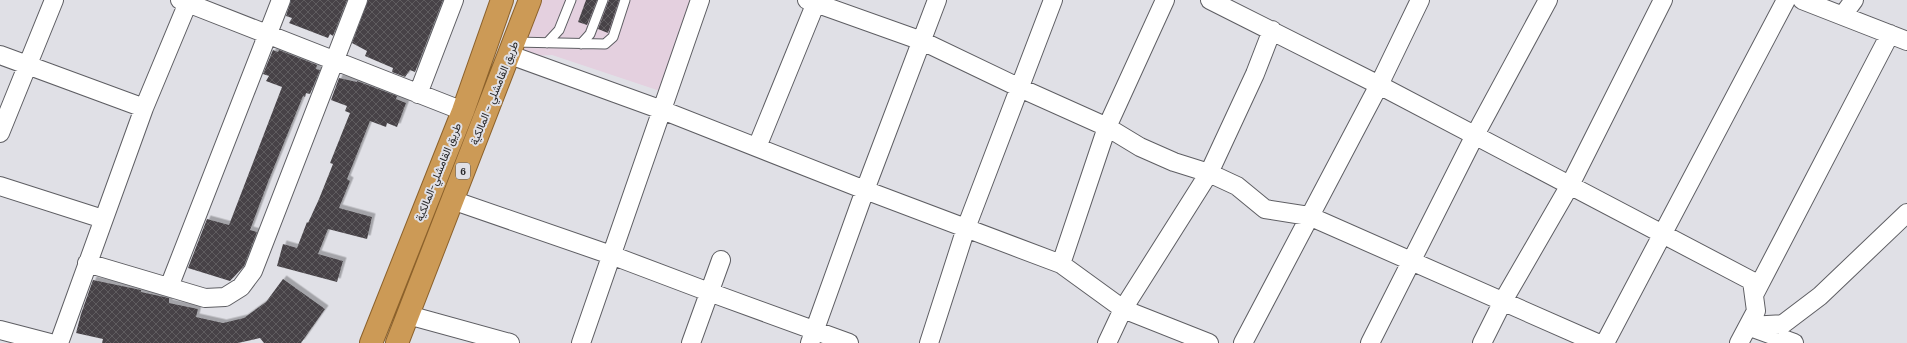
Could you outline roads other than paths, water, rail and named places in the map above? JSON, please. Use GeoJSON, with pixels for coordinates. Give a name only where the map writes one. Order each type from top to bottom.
{"type":"FeatureCollection","features":[{"type":"Feature","properties":{"kind":"highway","name":"طريق القامشلي-المالكية"},"geometry":{"type":"LineString","coordinates":[[371,343],[463,111],[502,0]]}},
{"type":"Feature","properties":{"kind":"highway","name":"طريق القامشلي - المالكية"},"geometry":{"type":"LineString","coordinates":[[397,343],[510,55],[530,0]]}},
{"type":"Feature","properties":{"kind":"highway"},"geometry":{"type":"LineString","coordinates":[[481,59],[510,55]]}},
{"type":"Feature","properties":{"kind":"street"},"geometry":{"type":"LineString","coordinates":[[0,133],[54,0]]}},
{"type":"Feature","properties":{"kind":"street"},"geometry":{"type":"LineString","coordinates":[[169,287],[282,0]]}},
{"type":"Feature","properties":{"kind":"street"},"geometry":{"type":"LineString","coordinates":[[87,263],[205,298],[225,297],[241,287],[253,271],[358,0]]}},
{"type":"Feature","properties":{"kind":"street"},"geometry":{"type":"LineString","coordinates":[[418,94],[454,0]]}},
{"type":"Feature","properties":{"kind":"street"},"geometry":{"type":"LineString","coordinates":[[580,343],[700,0]]}},
{"type":"Feature","properties":{"kind":"street"},"geometry":{"type":"LineString","coordinates":[[812,337],[865,190],[937,0]]}},
{"type":"Feature","properties":{"kind":"street"},"geometry":{"type":"LineString","coordinates":[[929,343],[966,228],[1053,0]]}},
{"type":"Feature","properties":{"kind":"street"},"geometry":{"type":"LineString","coordinates":[[1061,264],[1107,127],[1165,0]]}},
{"type":"Feature","properties":{"kind":"street"},"geometry":{"type":"LineString","coordinates":[[1210,0],[1379,85],[1752,281],[1756,311],[1739,343]]}},
{"type":"Feature","properties":{"kind":"street"},"geometry":{"type":"LineString","coordinates":[[1243,343],[1379,85],[1420,0]]}},
{"type":"Feature","properties":{"kind":"street"},"geometry":{"type":"LineString","coordinates":[[1370,343],[1475,135],[1548,0]]}},
{"type":"Feature","properties":{"kind":"street"},"geometry":{"type":"LineString","coordinates":[[1482,343],[1503,301],[1570,185],[1663,0]]}},
{"type":"Feature","properties":{"kind":"street"},"geometry":{"type":"LineString","coordinates":[[1605,343],[1786,0]]}},
{"type":"Feature","properties":{"kind":"street"},"geometry":{"type":"LineString","coordinates":[[1802,0],[1907,41]]}},
{"type":"Feature","properties":{"kind":"street"},"geometry":{"type":"LineString","coordinates":[[1842,15],[1854,0]]}},
{"type":"Feature","properties":{"kind":"street"},"geometry":{"type":"LineString","coordinates":[[59,343],[144,108],[186,1],[268,35],[463,111]]}},
{"type":"Feature","properties":{"kind":"street"},"geometry":{"type":"LineString","coordinates":[[757,147],[813,1],[922,41],[1020,88],[1107,127],[1154,153],[1174,162],[1209,173],[1237,186],[1265,209],[1309,216],[1597,343]]}},
{"type":"Feature","properties":{"kind":"street"},"geometry":{"type":"LineString","coordinates":[[1106,343],[1123,309],[1209,173],[1255,74],[1272,30]]}},
{"type":"Feature","properties":{"kind":"street"},"geometry":{"type":"LineString","coordinates":[[1754,295],[1890,34]]}},
{"type":"Feature","properties":{"kind":"street"},"geometry":{"type":"LineString","coordinates":[[0,55],[144,108]]}},
{"type":"Feature","properties":{"kind":"street"},"geometry":{"type":"LineString","coordinates":[[510,55],[662,110],[865,190],[1061,264],[1123,309],[1209,343]]}},
{"type":"Feature","properties":{"kind":"street"},"geometry":{"type":"LineString","coordinates":[[0,186],[103,219]]}},
{"type":"Feature","properties":{"kind":"street"},"geometry":{"type":"LineString","coordinates":[[452,200],[611,255],[708,292],[812,337],[849,343]]}},
{"type":"Feature","properties":{"kind":"street"},"geometry":{"type":"LineString","coordinates":[[1749,326],[1783,324],[1820,296],[1907,213]]}},
{"type":"Feature","properties":{"kind":"street"},"geometry":{"type":"LineString","coordinates":[[691,343],[708,292],[721,260]]}},
{"type":"Feature","properties":{"kind":"street"},"geometry":{"type":"LineString","coordinates":[[408,315],[510,343]]}},
{"type":"Feature","properties":{"kind":"street"},"geometry":{"type":"LineString","coordinates":[[1749,326],[1794,343]]}},
{"type":"Feature","properties":{"kind":"street"},"geometry":{"type":"LineString","coordinates":[[0,330],[50,343]]}},
{"type":"Feature","properties":{"kind":"lane"},"geometry":{"type":"LineString","coordinates":[[547,43],[559,30],[571,0]]}},
{"type":"Feature","properties":{"kind":"lane"},"geometry":{"type":"LineString","coordinates":[[581,44],[590,34],[602,0]]}},
{"type":"Feature","properties":{"kind":"lane"},"geometry":{"type":"LineString","coordinates":[[510,55],[547,43],[605,44],[611,40],[625,0]]}}]}
